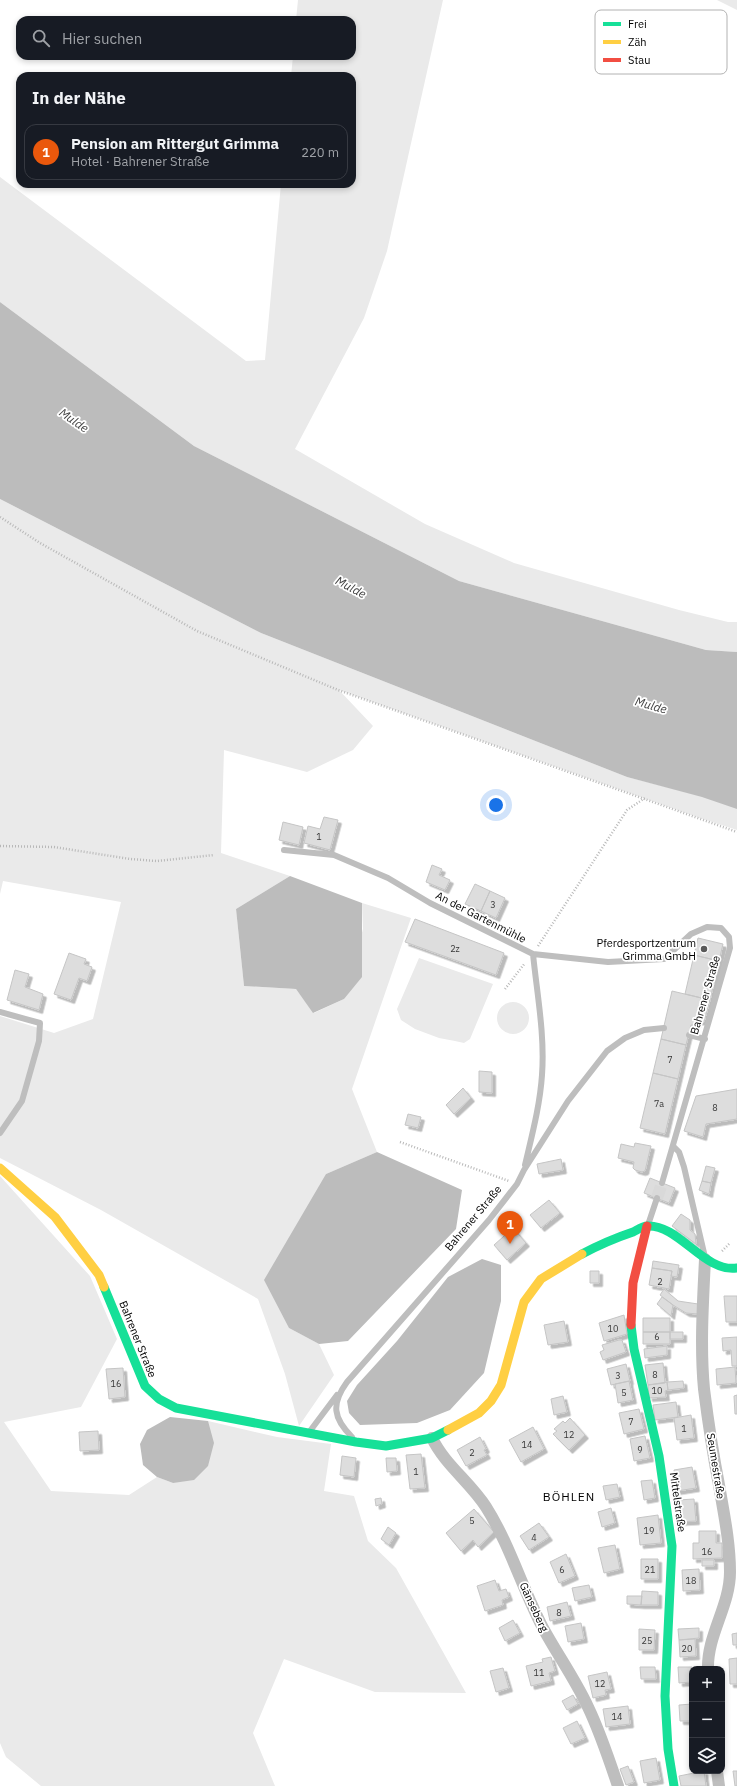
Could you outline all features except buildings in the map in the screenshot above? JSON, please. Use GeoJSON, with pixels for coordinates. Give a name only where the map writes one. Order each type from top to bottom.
{"type":"FeatureCollection","features":[{"type":"Feature","properties":{"kind":"street","name":"Bahrener Straße"},"geometry":{"type":"LineString","coordinates":[[0,1168],[55,1217],[99,1275],[145,1386],[159,1399],[176,1408],[308,1434],[386,1446],[432,1438],[462,1424],[479,1413],[501,1386],[524,1302],[541,1279],[562,1265],[601,1244],[647,1226]]}},
{"type":"Feature","properties":{"kind":"street"},"geometry":{"type":"LineString","coordinates":[[647,1226],[666,1230],[687,1244],[705,1259],[730,1269],[737,1268]]}},
{"type":"Feature","properties":{"kind":"street","name":"Mittelstraße"},"geometry":{"type":"LineString","coordinates":[[647,1226],[633,1283],[630,1320],[634,1349],[661,1463],[672,1546],[665,1696],[668,1749],[674,1786]]}},
{"type":"Feature","properties":{"kind":"street","name":"Seumestraße"},"geometry":{"type":"LineString","coordinates":[[705,1259],[702,1342],[704,1389],[717,1475],[729,1540],[730,1573],[728,1595],[714,1634],[709,1666]]}},
{"type":"Feature","properties":{"kind":"street","name":"Gänseberg"},"geometry":{"type":"LineString","coordinates":[[432,1438],[443,1458],[485,1506],[508,1547],[528,1596],[543,1627],[588,1706],[607,1751],[618,1786]]}},
{"type":"Feature","properties":{"kind":"street"},"geometry":{"type":"LineString","coordinates":[[717,1774],[719,1786]]}},
{"type":"Feature","properties":{"kind":"lane","name":"An der Gartenmühle"},"geometry":{"type":"LineString","coordinates":[[284,850],[334,855],[388,878],[430,903],[533,954],[542,1035],[542,1075],[536,1116],[524,1170]]}},
{"type":"Feature","properties":{"kind":"lane","name":"Bahrener Straße"},"geometry":{"type":"LineString","coordinates":[[533,954],[608,962],[664,959],[691,934],[707,927],[721,928],[729,937],[730,948],[705,1039],[662,1183]]}},
{"type":"Feature","properties":{"kind":"lane"},"geometry":{"type":"LineString","coordinates":[[0,1012],[40,1023],[39,1041],[22,1101],[0,1133]]}},
{"type":"Feature","properties":{"kind":"lane","name":"Bahrener Straße"},"geometry":{"type":"LineString","coordinates":[[308,1434],[347,1382],[489,1220],[517,1184],[524,1170],[568,1101],[607,1051],[625,1038],[644,1030],[664,1028]]}},
{"type":"Feature","properties":{"kind":"lane"},"geometry":{"type":"LineString","coordinates":[[688,1035],[705,1039]]}},
{"type":"Feature","properties":{"kind":"lane"},"geometry":{"type":"LineString","coordinates":[[673,1146],[679,1152],[684,1167],[705,1259]]}},
{"type":"Feature","properties":{"kind":"lane"},"geometry":{"type":"LineString","coordinates":[[647,1226],[657,1198]]}},
{"type":"Feature","properties":{"kind":"lane"},"geometry":{"type":"LineString","coordinates":[[338,1394],[336,1408],[337,1418],[356,1442]]}},
{"type":"Feature","properties":{"kind":"path"},"geometry":{"type":"LineString","coordinates":[[0,517],[40,543],[197,631],[338,690],[737,832]]}},
{"type":"Feature","properties":{"kind":"path"},"geometry":{"type":"LineString","coordinates":[[505,989],[533,954],[627,810],[644,798]]}},
{"type":"Feature","properties":{"kind":"path"},"geometry":{"type":"LineString","coordinates":[[0,846],[54,847],[130,859],[157,861],[214,856]]}},
{"type":"Feature","properties":{"kind":"path"},"geometry":{"type":"LineString","coordinates":[[400,1142],[517,1184]]}},
{"type":"Feature","properties":{"kind":"shaded area"},"geometry":{"type":"Polygon","coordinates":[[[298,0],[443,0],[387,251],[364,318],[295,449],[425,524],[514,563],[679,610],[728,622],[737,622],[737,652],[706,650],[459,581],[194,446],[0,302],[0,177],[246,361],[265,360],[281,188],[356,188],[356,72],[291,72],[293,60],[356,60],[356,16],[296,16],[298,0]]]}},
{"type":"Feature","properties":{"kind":"shaded area"},"geometry":{"type":"Polygon","coordinates":[[[717,0],[737,0],[737,10],[717,0]]]}},
{"type":"Feature","properties":{"kind":"shaded area"},"geometry":{"type":"Polygon","coordinates":[[[0,499],[261,633],[627,777],[737,805],[737,830],[339,690],[373,726],[353,750],[307,772],[224,750],[221,853],[290,876],[236,909],[244,986],[296,989],[314,1013],[344,999],[363,929],[362,903],[411,918],[352,1089],[377,1152],[326,1174],[289,1328],[319,1344],[334,1375],[299,1426],[285,1374],[258,1299],[101,1210],[0,1158],[0,1016],[54,1033],[93,1019],[121,902],[3,881],[0,894],[0,499]]]}},
{"type":"Feature","properties":{"kind":"shaded area"},"geometry":{"type":"Polygon","coordinates":[[[419,958],[493,984],[470,1039],[464,1043],[439,1038],[415,1029],[401,1020],[397,1009],[419,958]]]}},
{"type":"Feature","properties":{"kind":"shaded area"},"geometry":{"type":"Polygon","coordinates":[[[513,1002],[522,1005],[526,1009],[529,1018],[526,1027],[522,1031],[513,1034],[504,1031],[500,1027],[497,1018],[500,1009],[504,1005],[513,1002]]]}},
{"type":"Feature","properties":{"kind":"shaded area"},"geometry":{"type":"Polygon","coordinates":[[[0,1176],[90,1276],[117,1339],[81,1407],[4,1422],[51,1491],[129,1495],[157,1477],[173,1483],[208,1421],[277,1437],[331,1444],[324,1491],[354,1496],[368,1541],[396,1568],[466,1693],[375,1692],[284,1659],[253,1733],[275,1786],[41,1786],[6,1757],[0,1743],[0,1176]]]}},
{"type":"Feature","properties":{"kind":"water","name":"Mulde"},"geometry":{"type":"Polygon","coordinates":[[[0,302],[194,446],[459,581],[706,650],[737,652],[737,809],[702,797],[627,777],[261,633],[0,499],[0,302]]]}},
{"type":"Feature","properties":{"kind":"water"},"geometry":{"type":"Polygon","coordinates":[[[290,876],[362,903],[362,977],[344,999],[313,1013],[296,989],[244,986],[236,909],[290,876]]]}},
{"type":"Feature","properties":{"kind":"water"},"geometry":{"type":"Polygon","coordinates":[[[377,1152],[462,1190],[456,1229],[348,1341],[319,1344],[289,1328],[264,1280],[326,1174],[377,1152]]]}},
{"type":"Feature","properties":{"kind":"water"},"geometry":{"type":"Polygon","coordinates":[[[482,1259],[501,1265],[501,1301],[484,1373],[450,1410],[417,1423],[360,1425],[349,1413],[347,1401],[357,1385],[397,1341],[448,1277],[482,1259]]]}},
{"type":"Feature","properties":{"kind":"water"},"geometry":{"type":"Polygon","coordinates":[[[170,1417],[208,1421],[214,1443],[208,1466],[194,1480],[173,1483],[157,1477],[143,1465],[140,1444],[147,1430],[170,1417]]]}},
{"type":"Feature","properties":{"kind":"tunnel"},"geometry":{"type":"LineString","coordinates":[[657,1198],[662,1183]]}},
{"type":"Feature","properties":{"kind":"traffic: fast"},"geometry":{"type":"LineString","coordinates":[[582,1254],[642,1227],[659,1227],[670,1232],[714,1263],[725,1268],[737,1268]]}},
{"type":"Feature","properties":{"kind":"traffic: fast"},"geometry":{"type":"LineString","coordinates":[[104,1287],[145,1386],[159,1399],[176,1408],[356,1442],[386,1446],[432,1438],[448,1430]]}},
{"type":"Feature","properties":{"kind":"traffic: fast"},"geometry":{"type":"LineString","coordinates":[[631,1325],[634,1349],[659,1456],[672,1546],[665,1696],[668,1749],[674,1786]]}},
{"type":"Feature","properties":{"kind":"traffic: slow"},"geometry":{"type":"LineString","coordinates":[[0,1168],[55,1217],[99,1275],[104,1287]]}},
{"type":"Feature","properties":{"kind":"traffic: slow"},"geometry":{"type":"LineString","coordinates":[[448,1430],[479,1413],[491,1401],[501,1385],[524,1302],[541,1279],[582,1254]]}},
{"type":"Feature","properties":{"kind":"traffic: jam"},"geometry":{"type":"LineString","coordinates":[[631,1325],[633,1283],[647,1226]]}},
{"type":"Feature","properties":{"kind":"place","name":"Pferdesportzentrum Grimma GmbH"},"geometry":{"type":"Point","coordinates":[704,949]}},
{"type":"Feature","properties":{"kind":"place","name":"Pension am Rittergut Grimma"},"geometry":{"type":"Point","coordinates":[510,1244]}},
{"type":"Feature","properties":{"kind":"district","name":"BÖHLEN"},"geometry":{"type":"Point","coordinates":[569,1496]}}]}
